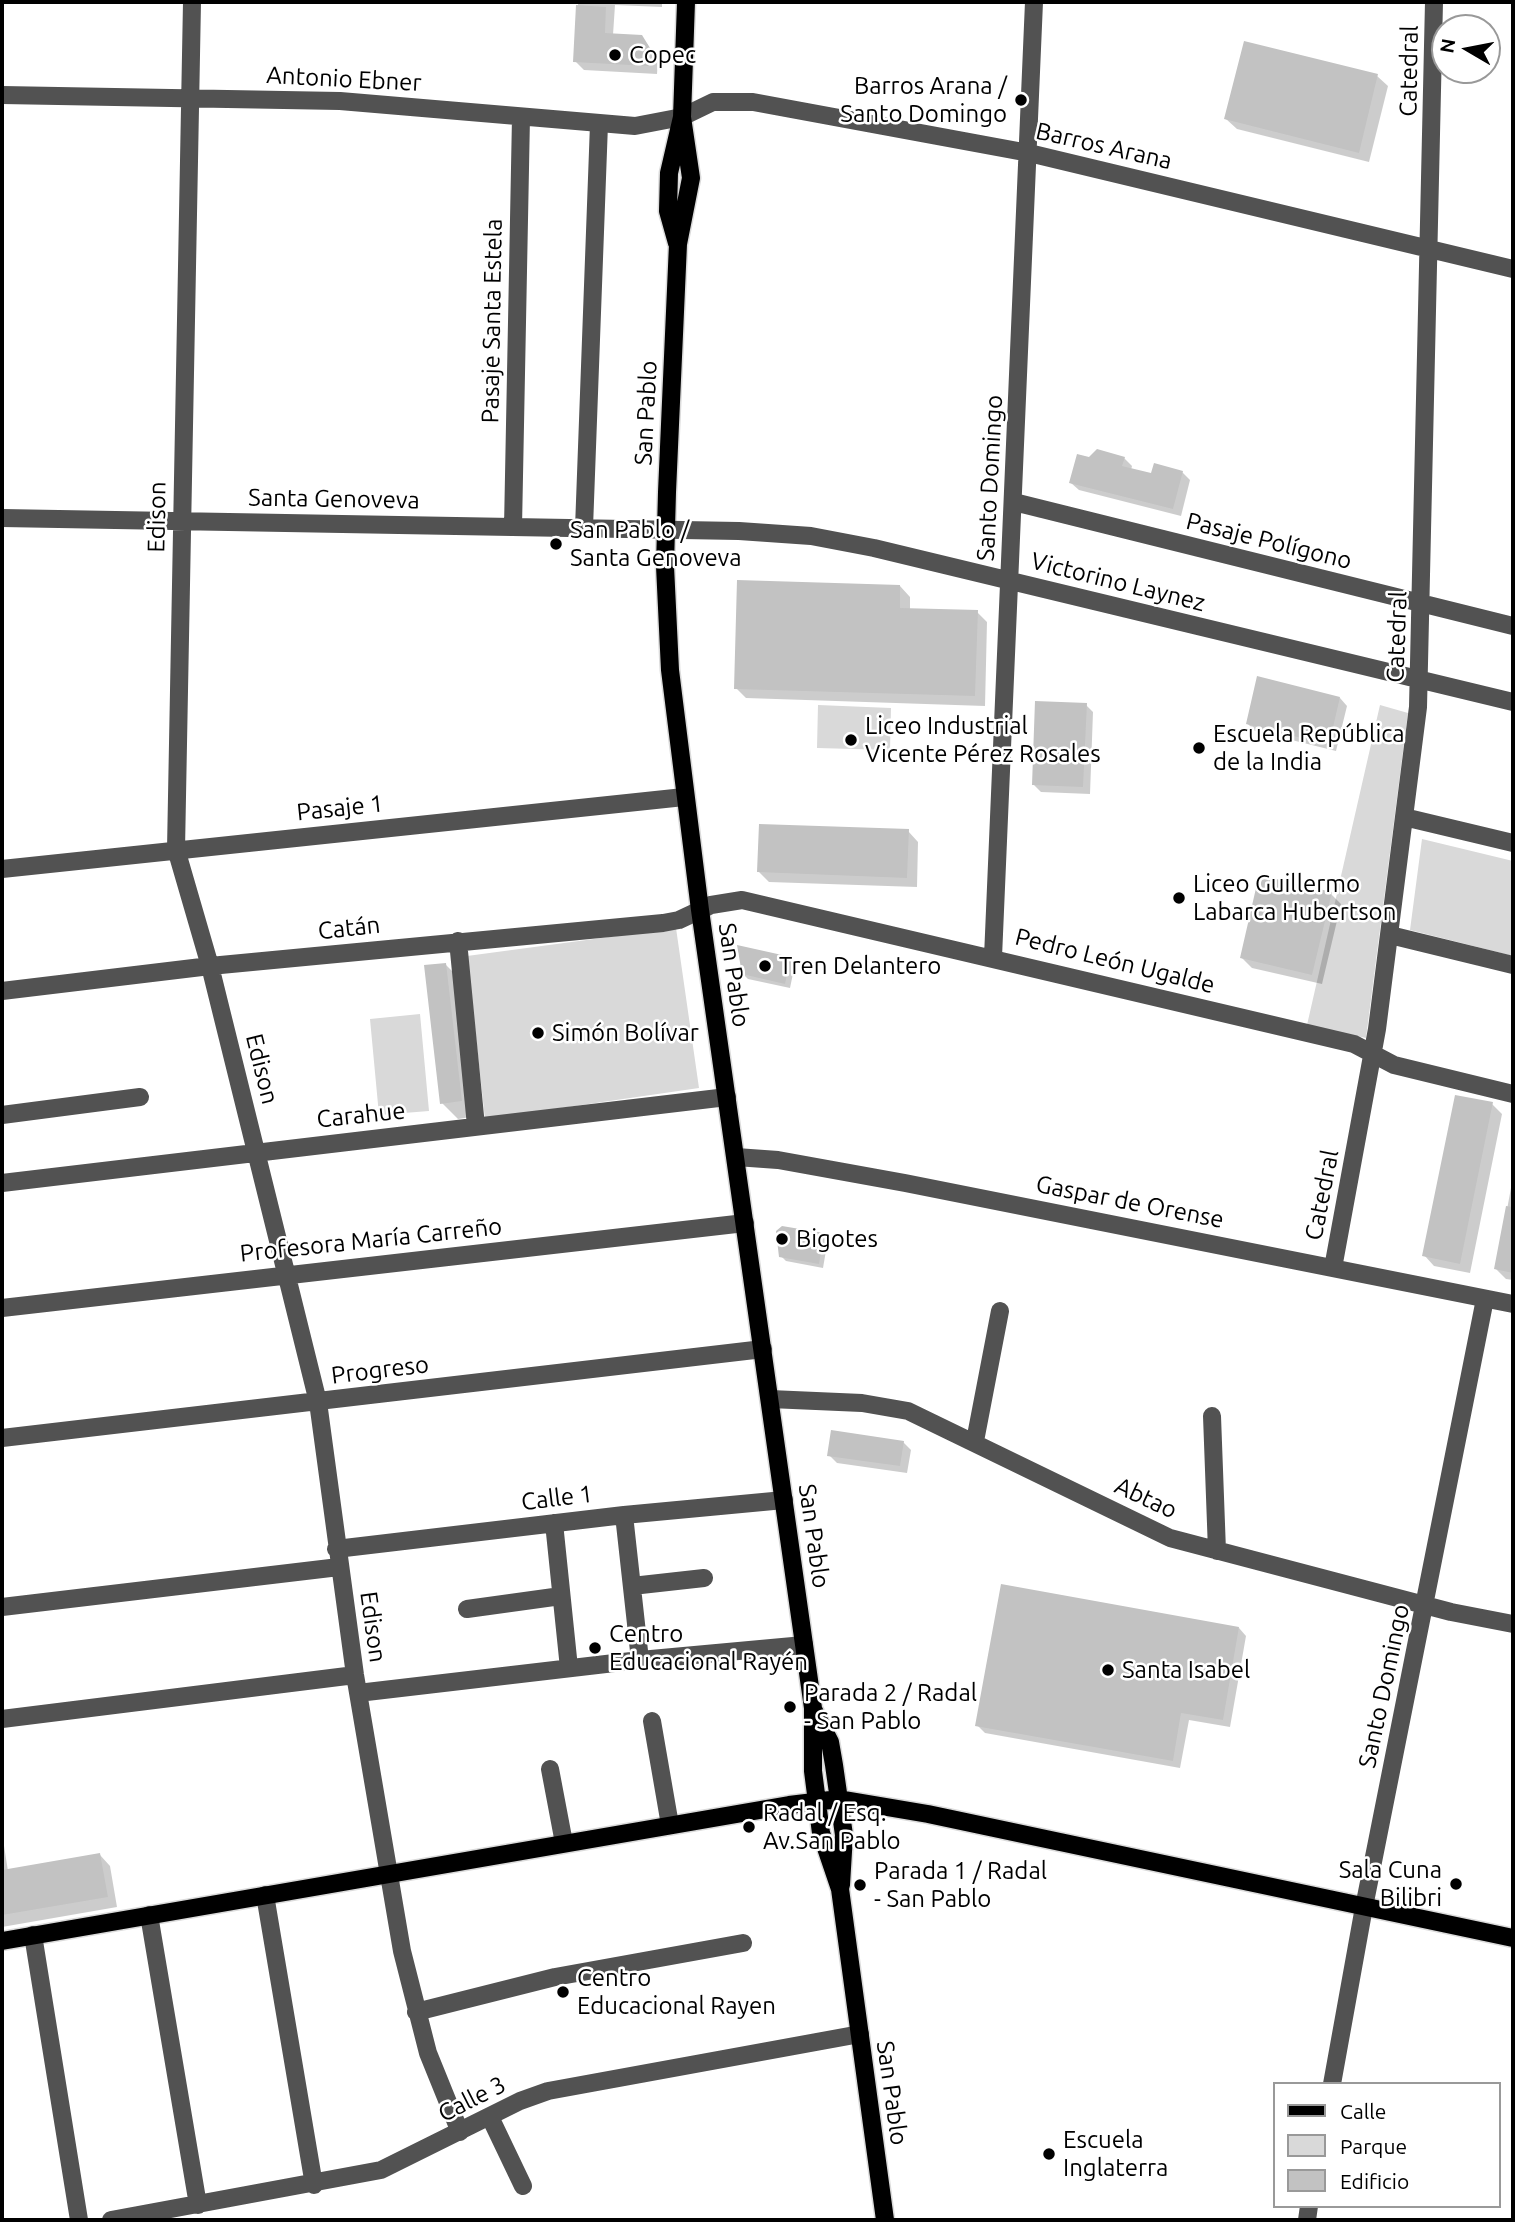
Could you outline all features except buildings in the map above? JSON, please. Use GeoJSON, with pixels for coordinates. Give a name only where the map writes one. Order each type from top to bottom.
{"type":"FeatureCollection","features":[{"type":"Feature","properties":{"kind":"main road","name":"San Pablo"},"geometry":{"type":"LineString","coordinates":[[686,2],[682,117],[671,156],[668,192],[670,220],[678,244],[665,530],[666,631],[684,797],[813,1708],[813,1771],[821,1833],[840,1888],[885,2220]]}},
{"type":"Feature","properties":{"kind":"main road","name":"San Pablo"},"geometry":{"type":"LineString","coordinates":[[813,1708],[830,1742],[839,1799],[845,1854],[840,1888]]}},
{"type":"Feature","properties":{"kind":"main road"},"geometry":{"type":"LineString","coordinates":[[2,1941],[670,1825],[839,1799],[928,1814],[1513,1937]]}},
{"type":"Feature","properties":{"kind":"street","name":"Edison"},"geometry":{"type":"LineString","coordinates":[[192,2],[176,849],[210,966],[289,1274],[318,1402],[337,1558],[388,1874],[416,2012],[432,2063],[460,2132]]}},
{"type":"Feature","properties":{"kind":"street","name":"Santo Domingo"},"geometry":{"type":"LineString","coordinates":[[993,957],[1034,2]]}},
{"type":"Feature","properties":{"kind":"street","name":"Catedral"},"geometry":{"type":"LineString","coordinates":[[1333,1268],[1373,1055],[1420,681],[1434,2]]}},
{"type":"Feature","properties":{"kind":"street","name":"Antonio Ebner"},"geometry":{"type":"LineString","coordinates":[[2,94],[340,101],[599,124],[652,125],[682,117]]}},
{"type":"Feature","properties":{"kind":"street","name":"Barros Arana"},"geometry":{"type":"LineString","coordinates":[[682,117],[713,102],[753,102],[1029,153],[1513,270]]}},
{"type":"Feature","properties":{"kind":"street","name":"Pasaje Santa Estela"},"geometry":{"type":"LineString","coordinates":[[513,527],[520,117]]}},
{"type":"Feature","properties":{"kind":"street"},"geometry":{"type":"LineString","coordinates":[[584,528],[599,124]]}},
{"type":"Feature","properties":{"kind":"street","name":"Pasaje Polígono"},"geometry":{"type":"LineString","coordinates":[[1014,502],[1513,626]]}},
{"type":"Feature","properties":{"kind":"street","name":"Santa Genoveva"},"geometry":{"type":"LineString","coordinates":[[2,518],[665,530]]}},
{"type":"Feature","properties":{"kind":"street","name":"Victorino Laynez"},"geometry":{"type":"LineString","coordinates":[[665,530],[811,536],[1513,702]]}},
{"type":"Feature","properties":{"kind":"street","name":"Pasaje 1"},"geometry":{"type":"LineString","coordinates":[[2,869],[684,797]]}},
{"type":"Feature","properties":{"kind":"street"},"geometry":{"type":"LineString","coordinates":[[1404,817],[1513,843]]}},
{"type":"Feature","properties":{"kind":"street","name":"Pedro León Ugalde"},"geometry":{"type":"LineString","coordinates":[[700,910],[726,901],[742,900],[1354,1044],[1394,1065],[1513,1094]]}},
{"type":"Feature","properties":{"kind":"street","name":"Catán"},"geometry":{"type":"LineString","coordinates":[[2,991],[210,966],[663,923],[679,920],[700,910]]}},
{"type":"Feature","properties":{"kind":"street"},"geometry":{"type":"LineString","coordinates":[[1390,935],[1513,965]]}},
{"type":"Feature","properties":{"kind":"street"},"geometry":{"type":"LineString","coordinates":[[458,941],[476,1126]]}},
{"type":"Feature","properties":{"kind":"street"},"geometry":{"type":"LineString","coordinates":[[2,1115],[140,1097]]}},
{"type":"Feature","properties":{"kind":"street","name":"Carahue"},"geometry":{"type":"LineString","coordinates":[[2,1183],[727,1097]]}},
{"type":"Feature","properties":{"kind":"street","name":"Gaspar de Orense"},"geometry":{"type":"LineString","coordinates":[[736,1157],[778,1160],[905,1183],[1513,1304]]}},
{"type":"Feature","properties":{"kind":"street","name":"Profesora María Carreño"},"geometry":{"type":"LineString","coordinates":[[2,1308],[745,1223]]}},
{"type":"Feature","properties":{"kind":"street","name":"Santo Domingo"},"geometry":{"type":"LineString","coordinates":[[1332,2082],[1364,1907],[1485,1298]]}},
{"type":"Feature","properties":{"kind":"street"},"geometry":{"type":"LineString","coordinates":[[975,1441],[1000,1311]]}},
{"type":"Feature","properties":{"kind":"street","name":"Progreso"},"geometry":{"type":"LineString","coordinates":[[2,1438],[763,1349]]}},
{"type":"Feature","properties":{"kind":"street","name":"Abtao"},"geometry":{"type":"LineString","coordinates":[[770,1399],[898,1409],[922,1416],[1170,1538],[1513,1624]]}},
{"type":"Feature","properties":{"kind":"street"},"geometry":{"type":"LineString","coordinates":[[1212,1416],[1217,1551]]}},
{"type":"Feature","properties":{"kind":"street","name":"Calle 1"},"geometry":{"type":"LineString","coordinates":[[2,1607],[554,1523],[785,1500]]}},
{"type":"Feature","properties":{"kind":"street"},"geometry":{"type":"LineString","coordinates":[[624,1514],[640,1660]]}},
{"type":"Feature","properties":{"kind":"street"},"geometry":{"type":"LineString","coordinates":[[554,1523],[569,1668]]}},
{"type":"Feature","properties":{"kind":"street"},"geometry":{"type":"LineString","coordinates":[[632,1586],[704,1578]]}},
{"type":"Feature","properties":{"kind":"street"},"geometry":{"type":"LineString","coordinates":[[467,1609],[561,1597]]}},
{"type":"Feature","properties":{"kind":"street"},"geometry":{"type":"LineString","coordinates":[[2,1719],[357,1684],[569,1668],[804,1645]]}},
{"type":"Feature","properties":{"kind":"street"},"geometry":{"type":"LineString","coordinates":[[652,1721],[670,1825]]}},
{"type":"Feature","properties":{"kind":"street"},"geometry":{"type":"LineString","coordinates":[[550,1769],[564,1843]]}},
{"type":"Feature","properties":{"kind":"street"},"geometry":{"type":"LineString","coordinates":[[265,1895],[314,2185]]}},
{"type":"Feature","properties":{"kind":"street"},"geometry":{"type":"LineString","coordinates":[[149,1915],[198,2205]]}},
{"type":"Feature","properties":{"kind":"street"},"geometry":{"type":"LineString","coordinates":[[33,1935],[79,2220]]}},
{"type":"Feature","properties":{"kind":"street"},"geometry":{"type":"LineString","coordinates":[[416,2012],[555,1977],[743,1943]]}},
{"type":"Feature","properties":{"kind":"street","name":"Calle 3"},"geometry":{"type":"LineString","coordinates":[[111,2220],[381,2171],[520,2101],[556,2089],[860,2034]]}},
{"type":"Feature","properties":{"kind":"street"},"geometry":{"type":"LineString","coordinates":[[490,2117],[523,2186]]}},
{"type":"Feature","properties":{"kind":"green space"},"geometry":{"type":"Polygon","coordinates":[[[818,705],[891,708],[890,750],[817,748],[818,705]]]}},
{"type":"Feature","properties":{"kind":"green space"},"geometry":{"type":"Polygon","coordinates":[[[1380,705],[1408,713],[1366,1038],[1307,1025],[1380,705]]]}},
{"type":"Feature","properties":{"kind":"green space"},"geometry":{"type":"Polygon","coordinates":[[[1422,839],[1513,861],[1513,956],[1410,930],[1422,839]]]}},
{"type":"Feature","properties":{"kind":"green space"},"geometry":{"type":"Polygon","coordinates":[[[676,928],[699,1088],[485,1119],[467,956],[676,928]]]}},
{"type":"Feature","properties":{"kind":"green space"},"geometry":{"type":"Polygon","coordinates":[[[420,1014],[429,1111],[379,1115],[370,1019],[420,1014]]]}},
{"type":"Feature","properties":{"kind":"place","name":"Copec"},"geometry":{"type":"Point","coordinates":[615,55]}},
{"type":"Feature","properties":{"kind":"place","name":"Barros Arana / Santo Domingo"},"geometry":{"type":"Point","coordinates":[1021,100]}},
{"type":"Feature","properties":{"kind":"place","name":"San Pablo / Santa Genoveva"},"geometry":{"type":"Point","coordinates":[556,544]}},
{"type":"Feature","properties":{"kind":"place","name":"Liceo Industrial Vicente Pérez Rosales"},"geometry":{"type":"Point","coordinates":[851,740]}},
{"type":"Feature","properties":{"kind":"place","name":"Escuela República de la India"},"geometry":{"type":"Point","coordinates":[1199,748]}},
{"type":"Feature","properties":{"kind":"place","name":"Liceo Guillermo Labarca Hubertson"},"geometry":{"type":"Point","coordinates":[1179,898]}},
{"type":"Feature","properties":{"kind":"place","name":"Tren Delantero"},"geometry":{"type":"Point","coordinates":[765,966]}},
{"type":"Feature","properties":{"kind":"place","name":"Simón Bolívar"},"geometry":{"type":"Point","coordinates":[538,1033]}},
{"type":"Feature","properties":{"kind":"place","name":"Bigotes"},"geometry":{"type":"Point","coordinates":[782,1239]}},
{"type":"Feature","properties":{"kind":"place","name":"Centro Educacional Rayén"},"geometry":{"type":"Point","coordinates":[595,1648]}},
{"type":"Feature","properties":{"kind":"place","name":"Santa Isabel"},"geometry":{"type":"Point","coordinates":[1108,1670]}},
{"type":"Feature","properties":{"kind":"place","name":"Parada 2 / Radal - San Pablo"},"geometry":{"type":"Point","coordinates":[790,1707]}},
{"type":"Feature","properties":{"kind":"place","name":"Radal / Esq. Av.San Pablo"},"geometry":{"type":"Point","coordinates":[749,1827]}},
{"type":"Feature","properties":{"kind":"place","name":"Sala Cuna Bilibri"},"geometry":{"type":"Point","coordinates":[1456,1884]}},
{"type":"Feature","properties":{"kind":"place","name":"Parada 1 / Radal - San Pablo"},"geometry":{"type":"Point","coordinates":[860,1885]}},
{"type":"Feature","properties":{"kind":"place","name":"Centro Educacional Rayen"},"geometry":{"type":"Point","coordinates":[563,1992]}},
{"type":"Feature","properties":{"kind":"place","name":"Escuela Inglaterra"},"geometry":{"type":"Point","coordinates":[1049,2154]}}]}
